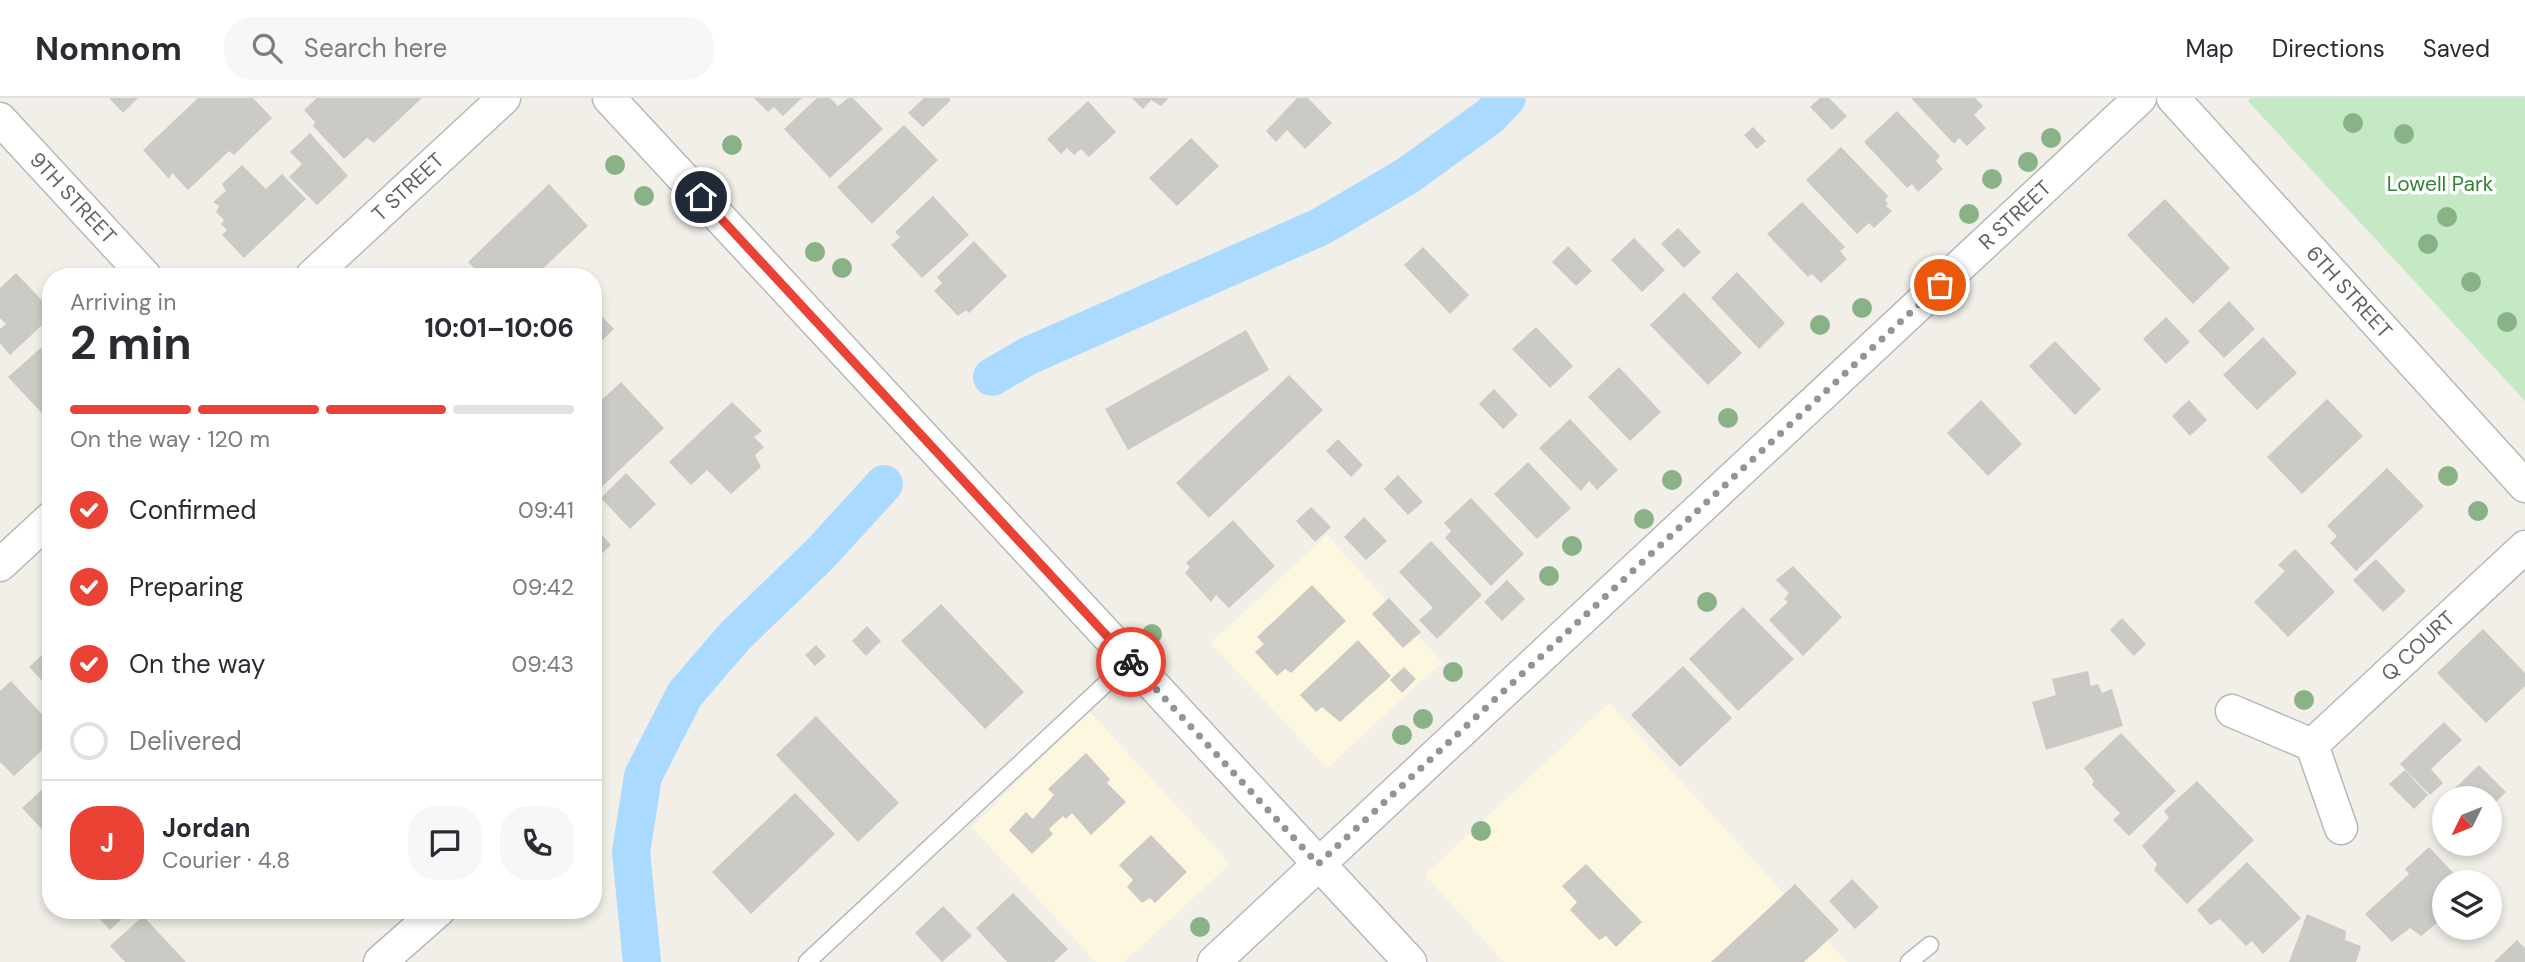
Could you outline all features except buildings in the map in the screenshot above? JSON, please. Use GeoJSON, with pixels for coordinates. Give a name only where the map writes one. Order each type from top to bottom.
{"type":"FeatureCollection","features":[{"type":"Feature","properties":{"kind":"street","name":"T STREET"},"geometry":{"type":"LineString","coordinates":[[321,268],[504,98]]}},
{"type":"Feature","properties":{"kind":"street"},"geometry":{"type":"LineString","coordinates":[[609,98],[1410,962]]}},
{"type":"Feature","properties":{"kind":"street","name":"R STREET"},"geometry":{"type":"LineString","coordinates":[[1214,962],[2140,98]]}},
{"type":"Feature","properties":{"kind":"street","name":"6TH STREET"},"geometry":{"type":"LineString","coordinates":[[2173,98],[2525,486]]}},
{"type":"Feature","properties":{"kind":"street","name":"9TH STREET"},"geometry":{"type":"LineString","coordinates":[[0,119],[138,268]]}},
{"type":"Feature","properties":{"kind":"street"},"geometry":{"type":"LineString","coordinates":[[0,565],[42,526]]}},
{"type":"Feature","properties":{"kind":"street","name":"Q COURT"},"geometry":{"type":"LineString","coordinates":[[2312,745],[2525,547]]}},
{"type":"Feature","properties":{"kind":"street"},"geometry":{"type":"LineString","coordinates":[[2232,711],[2312,745],[2341,828]]}},
{"type":"Feature","properties":{"kind":"street"},"geometry":{"type":"LineString","coordinates":[[380,962],[429,919]]}},
{"type":"Feature","properties":{"kind":"lane"},"geometry":{"type":"LineString","coordinates":[[807,962],[1130,661]]}},
{"type":"Feature","properties":{"kind":"lane"},"geometry":{"type":"LineString","coordinates":[[1909,962],[1930,945]]}},
{"type":"Feature","properties":{"kind":"shaded area"},"geometry":{"type":"Polygon","coordinates":[[[1327,535],[1442,662],[1327,768],[1211,643],[1327,535]]]}},
{"type":"Feature","properties":{"kind":"shaded area"},"geometry":{"type":"Polygon","coordinates":[[[1609,703],[1847,962],[1504,962],[1425,875],[1609,703]]]}},
{"type":"Feature","properties":{"kind":"shaded area"},"geometry":{"type":"Polygon","coordinates":[[[1089,711],[1230,864],[1124,962],[1096,962],[972,827],[1089,711]]]}},
{"type":"Feature","properties":{"kind":"green space","name":"Lowell Park"},"geometry":{"type":"Polygon","coordinates":[[[2251,98],[2525,98],[2525,401],[2248,101],[2251,98]]]}},
{"type":"Feature","properties":{"kind":"waterway"},"geometry":{"type":"LineString","coordinates":[[992,377],[1028,356],[1320,227],[1407,176],[1490,116],[1507,98]]}},
{"type":"Feature","properties":{"kind":"waterway"},"geometry":{"type":"LineString","coordinates":[[642,962],[631,852],[643,776],[685,694],[735,636],[821,553],[884,484]]}},
{"type":"Feature","properties":{"kind":"way so far"},"geometry":{"type":"LineString","coordinates":[[1131,662],[1318,864],[1940,285]]}},
{"type":"Feature","properties":{"kind":"route"},"geometry":{"type":"LineString","coordinates":[[701,197],[1131,662]]}}]}
